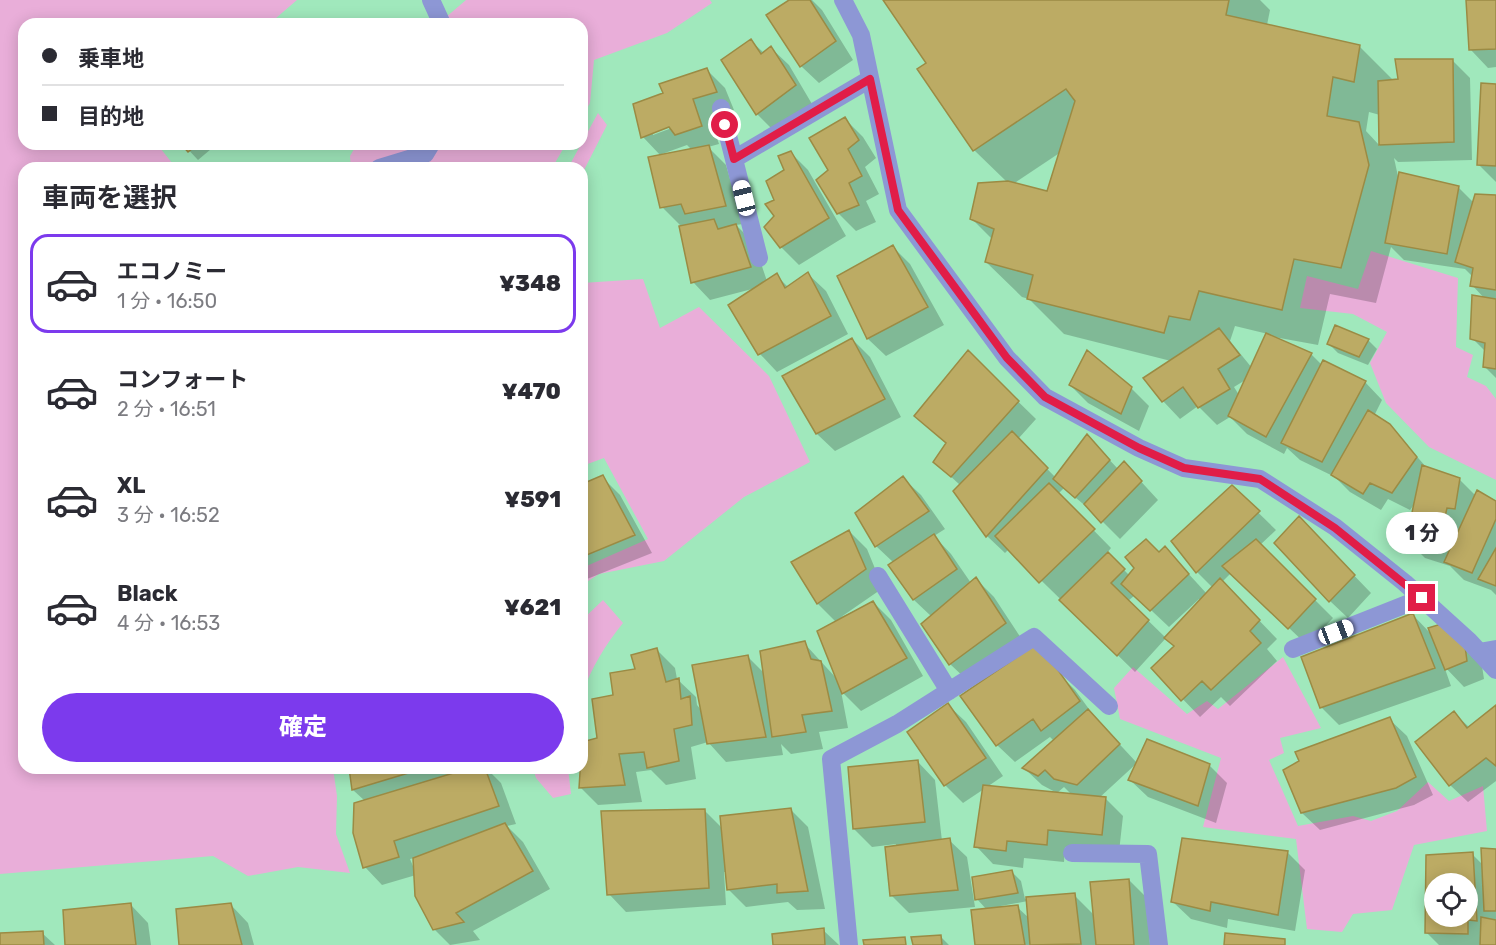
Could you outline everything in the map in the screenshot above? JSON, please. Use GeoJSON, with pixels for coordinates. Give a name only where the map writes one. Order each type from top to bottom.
{"type":"FeatureCollection","features":[{"type":"Feature","properties":{"kind":"street"},"geometry":{"type":"LineString","coordinates":[[431,0],[438,18]]}},
{"type":"Feature","properties":{"kind":"street"},"geometry":{"type":"LineString","coordinates":[[843,0],[861,35],[898,210],[1007,358],[1045,397],[1139,448],[1184,468],[1260,479],[1335,528],[1488,651],[1496,670]]}},
{"type":"Feature","properties":{"kind":"street"},"geometry":{"type":"LineString","coordinates":[[734,159],[870,79]]}},
{"type":"Feature","properties":{"kind":"street"},"geometry":{"type":"LineString","coordinates":[[721,108],[759,258]]}},
{"type":"Feature","properties":{"kind":"street"},"geometry":{"type":"LineString","coordinates":[[399,162],[425,154],[427,150]]}},
{"type":"Feature","properties":{"kind":"street"},"geometry":{"type":"LineString","coordinates":[[878,576],[949,691]]}},
{"type":"Feature","properties":{"kind":"street"},"geometry":{"type":"LineString","coordinates":[[1293,649],[1422,598]]}},
{"type":"Feature","properties":{"kind":"street"},"geometry":{"type":"LineString","coordinates":[[849,945],[831,759],[897,724],[1034,637],[1109,706]]}},
{"type":"Feature","properties":{"kind":"street"},"geometry":{"type":"LineString","coordinates":[[1072,853],[1148,854],[1159,945]]}},
{"type":"Feature","properties":{"kind":"shaded area"},"geometry":{"type":"Polygon","coordinates":[[[0,0],[297,0],[276,18],[18,18],[18,150],[162,150],[171,162],[18,162],[18,774],[334,774],[337,796],[336,834],[350,873],[298,867],[248,876],[213,856],[0,874],[0,0]]]}},
{"type":"Feature","properties":{"kind":"shaded area"},"geometry":{"type":"Polygon","coordinates":[[[466,0],[710,0],[712,3],[667,33],[594,60],[588,106],[588,18],[445,18],[466,0]]]}},
{"type":"Feature","properties":{"kind":"shaded area"},"geometry":{"type":"Polygon","coordinates":[[[598,113],[607,125],[588,162],[571,162],[578,150],[588,150],[588,131],[598,113]]]}},
{"type":"Feature","properties":{"kind":"shaded area"},"geometry":{"type":"Polygon","coordinates":[[[354,150],[562,150],[556,162],[350,162],[350,156],[354,150]]]}},
{"type":"Feature","properties":{"kind":"shaded area"},"geometry":{"type":"Polygon","coordinates":[[[1371,251],[1458,278],[1456,347],[1473,355],[1467,377],[1486,386],[1496,399],[1496,480],[1429,447],[1386,403],[1370,363],[1387,332],[1353,314],[1300,308],[1307,276],[1358,289],[1371,251]]]}},
{"type":"Feature","properties":{"kind":"shaded area"},"geometry":{"type":"Polygon","coordinates":[[[643,279],[660,328],[699,307],[769,376],[810,462],[744,497],[664,561],[599,574],[588,581],[588,565],[648,539],[604,458],[588,464],[588,283],[643,279]]]}},
{"type":"Feature","properties":{"kind":"shaded area"},"geometry":{"type":"Polygon","coordinates":[[[603,600],[623,623],[611,639],[588,680],[588,614],[603,600]]]}},
{"type":"Feature","properties":{"kind":"shaded area"},"geometry":{"type":"Polygon","coordinates":[[[1283,657],[1321,728],[1280,738],[1284,753],[1269,760],[1298,826],[1353,816],[1371,821],[1397,811],[1428,782],[1449,801],[1483,786],[1487,831],[1414,845],[1392,910],[1353,914],[1342,932],[1307,929],[1296,839],[1203,827],[1221,758],[1120,719],[1114,688],[1133,667],[1187,714],[1207,701],[1218,709],[1283,657]]]}},
{"type":"Feature","properties":{"kind":"shaded area"},"geometry":{"type":"Polygon","coordinates":[[[535,774],[569,774],[571,794],[553,798],[535,774]]]}},
{"type":"Feature","properties":{"kind":"building"},"geometry":{"type":"Polygon","coordinates":[[[789,0],[810,0],[836,41],[800,67],[766,15],[789,0]]]}},
{"type":"Feature","properties":{"kind":"building"},"geometry":{"type":"Polygon","coordinates":[[[883,0],[1229,0],[1226,15],[1360,45],[1354,82],[1333,77],[1327,116],[1359,122],[1369,165],[1341,268],[1294,259],[1282,310],[1199,291],[1190,320],[1169,316],[1164,333],[1027,299],[1033,275],[985,262],[994,229],[970,219],[978,183],[1008,181],[1047,191],[1075,101],[1066,89],[973,151],[917,69],[926,63],[883,0]]]}},
{"type":"Feature","properties":{"kind":"building"},"geometry":{"type":"Polygon","coordinates":[[[1466,0],[1496,0],[1496,49],[1469,50],[1466,0]]]}},
{"type":"Feature","properties":{"kind":"building"},"geometry":{"type":"Polygon","coordinates":[[[751,39],[761,54],[771,46],[796,85],[756,115],[721,60],[751,39]]]}},
{"type":"Feature","properties":{"kind":"building"},"geometry":{"type":"Polygon","coordinates":[[[1395,59],[1453,59],[1454,142],[1379,145],[1378,81],[1398,79],[1395,59]]]}},
{"type":"Feature","properties":{"kind":"building"},"geometry":{"type":"Polygon","coordinates":[[[707,68],[717,92],[693,99],[702,126],[675,135],[669,127],[641,138],[633,104],[663,93],[659,84],[707,68]]]}},
{"type":"Feature","properties":{"kind":"building"},"geometry":{"type":"Polygon","coordinates":[[[1481,83],[1496,84],[1496,166],[1477,165],[1481,83]]]}},
{"type":"Feature","properties":{"kind":"building"},"geometry":{"type":"Polygon","coordinates":[[[845,117],[859,140],[848,149],[862,176],[849,183],[859,205],[837,214],[816,180],[828,170],[809,138],[845,117]]]}},
{"type":"Feature","properties":{"kind":"building"},"geometry":{"type":"Polygon","coordinates":[[[709,145],[726,206],[685,214],[681,204],[660,208],[648,157],[709,145]]]}},
{"type":"Feature","properties":{"kind":"building"},"geometry":{"type":"Polygon","coordinates":[[[791,151],[829,218],[780,248],[764,227],[774,216],[765,204],[774,200],[766,181],[784,170],[778,156],[791,151]]]}},
{"type":"Feature","properties":{"kind":"building"},"geometry":{"type":"Polygon","coordinates":[[[1399,172],[1459,186],[1447,254],[1385,243],[1399,172]]]}},
{"type":"Feature","properties":{"kind":"building"},"geometry":{"type":"Polygon","coordinates":[[[1475,194],[1496,195],[1496,290],[1470,286],[1473,268],[1455,262],[1475,194]]]}},
{"type":"Feature","properties":{"kind":"building"},"geometry":{"type":"Polygon","coordinates":[[[714,219],[718,229],[736,224],[751,267],[691,283],[679,226],[714,219]]]}},
{"type":"Feature","properties":{"kind":"building"},"geometry":{"type":"Polygon","coordinates":[[[893,245],[928,307],[867,339],[837,276],[893,245]]]}},
{"type":"Feature","properties":{"kind":"building"},"geometry":{"type":"Polygon","coordinates":[[[808,272],[831,316],[758,355],[728,305],[777,273],[785,288],[808,272]]]}},
{"type":"Feature","properties":{"kind":"building"},"geometry":{"type":"Polygon","coordinates":[[[1472,295],[1496,299],[1496,369],[1483,367],[1485,343],[1470,339],[1472,295]]]}},
{"type":"Feature","properties":{"kind":"building"},"geometry":{"type":"Polygon","coordinates":[[[1335,325],[1369,339],[1359,357],[1327,344],[1335,325]]]}},
{"type":"Feature","properties":{"kind":"building"},"geometry":{"type":"Polygon","coordinates":[[[1219,328],[1240,355],[1218,369],[1230,389],[1198,408],[1183,387],[1162,402],[1143,378],[1219,328]]]}},
{"type":"Feature","properties":{"kind":"building"},"geometry":{"type":"Polygon","coordinates":[[[1266,333],[1312,353],[1266,437],[1228,416],[1266,333]]]}},
{"type":"Feature","properties":{"kind":"building"},"geometry":{"type":"Polygon","coordinates":[[[852,338],[885,399],[816,434],[782,376],[852,338]]]}},
{"type":"Feature","properties":{"kind":"building"},"geometry":{"type":"Polygon","coordinates":[[[968,350],[1019,401],[951,477],[933,462],[946,443],[914,416],[968,350]]]}},
{"type":"Feature","properties":{"kind":"building"},"geometry":{"type":"Polygon","coordinates":[[[1087,350],[1132,387],[1121,414],[1069,385],[1087,350]]]}},
{"type":"Feature","properties":{"kind":"building"},"geometry":{"type":"Polygon","coordinates":[[[1323,360],[1366,381],[1322,462],[1281,443],[1323,360]]]}},
{"type":"Feature","properties":{"kind":"building"},"geometry":{"type":"Polygon","coordinates":[[[1368,410],[1390,424],[1417,457],[1392,493],[1370,483],[1363,494],[1331,475],[1368,410]]]}},
{"type":"Feature","properties":{"kind":"building"},"geometry":{"type":"Polygon","coordinates":[[[1012,431],[1048,468],[986,537],[953,491],[1012,431]]]}},
{"type":"Feature","properties":{"kind":"building"},"geometry":{"type":"Polygon","coordinates":[[[1087,434],[1110,460],[1075,498],[1053,479],[1087,434]]]}},
{"type":"Feature","properties":{"kind":"building"},"geometry":{"type":"Polygon","coordinates":[[[1124,461],[1142,481],[1101,523],[1084,504],[1124,461]]]}},
{"type":"Feature","properties":{"kind":"building"},"geometry":{"type":"Polygon","coordinates":[[[1422,465],[1460,478],[1455,509],[1447,508],[1437,551],[1406,541],[1422,465]]]}},
{"type":"Feature","properties":{"kind":"building"},"geometry":{"type":"Polygon","coordinates":[[[603,475],[635,535],[588,555],[588,481],[603,475]]]}},
{"type":"Feature","properties":{"kind":"building"},"geometry":{"type":"Polygon","coordinates":[[[903,476],[929,511],[875,547],[855,513],[903,476]]]}},
{"type":"Feature","properties":{"kind":"building"},"geometry":{"type":"Polygon","coordinates":[[[1049,483],[1095,529],[1039,583],[995,536],[1049,483]]]}},
{"type":"Feature","properties":{"kind":"building"},"geometry":{"type":"Polygon","coordinates":[[[1232,485],[1260,511],[1196,573],[1171,541],[1232,485]]]}},
{"type":"Feature","properties":{"kind":"building"},"geometry":{"type":"Polygon","coordinates":[[[1477,490],[1496,501],[1496,519],[1472,573],[1444,562],[1477,490]]]}},
{"type":"Feature","properties":{"kind":"building"},"geometry":{"type":"Polygon","coordinates":[[[1299,516],[1355,575],[1329,602],[1274,543],[1299,516]]]}},
{"type":"Feature","properties":{"kind":"building"},"geometry":{"type":"Polygon","coordinates":[[[849,530],[866,569],[817,604],[791,562],[849,530]]]}},
{"type":"Feature","properties":{"kind":"building"},"geometry":{"type":"Polygon","coordinates":[[[934,534],[957,569],[913,600],[888,565],[934,534]]]}},
{"type":"Feature","properties":{"kind":"building"},"geometry":{"type":"Polygon","coordinates":[[[1146,539],[1159,552],[1165,546],[1189,574],[1150,611],[1121,584],[1134,568],[1125,557],[1146,539]]]}},
{"type":"Feature","properties":{"kind":"building"},"geometry":{"type":"Polygon","coordinates":[[[1256,539],[1316,599],[1288,629],[1222,566],[1256,539]]]}},
{"type":"Feature","properties":{"kind":"building"},"geometry":{"type":"Polygon","coordinates":[[[1496,548],[1496,586],[1478,579],[1496,548]]]}},
{"type":"Feature","properties":{"kind":"building"},"geometry":{"type":"Polygon","coordinates":[[[1108,552],[1125,569],[1111,583],[1149,620],[1117,656],[1059,600],[1108,552]]]}},
{"type":"Feature","properties":{"kind":"building"},"geometry":{"type":"Polygon","coordinates":[[[976,577],[1006,623],[949,665],[921,624],[976,577]]]}},
{"type":"Feature","properties":{"kind":"building"},"geometry":{"type":"Polygon","coordinates":[[[1220,578],[1260,620],[1250,631],[1261,643],[1211,690],[1202,681],[1181,701],[1151,668],[1174,646],[1164,638],[1220,578]]]}},
{"type":"Feature","properties":{"kind":"building"},"geometry":{"type":"Polygon","coordinates":[[[873,601],[907,658],[842,694],[817,631],[873,601]]]}},
{"type":"Feature","properties":{"kind":"building"},"geometry":{"type":"Polygon","coordinates":[[[1413,613],[1435,668],[1320,708],[1301,657],[1413,613]]]}},
{"type":"Feature","properties":{"kind":"building"},"geometry":{"type":"Polygon","coordinates":[[[1441,624],[1465,646],[1467,661],[1445,670],[1428,628],[1441,624]]]}},
{"type":"Feature","properties":{"kind":"building"},"geometry":{"type":"Polygon","coordinates":[[[805,641],[811,659],[821,661],[832,711],[802,715],[806,732],[772,737],[760,651],[805,641]]]}},
{"type":"Feature","properties":{"kind":"building"},"geometry":{"type":"Polygon","coordinates":[[[1033,646],[1058,670],[1080,701],[1041,731],[1033,719],[996,746],[960,696],[1033,646]]]}},
{"type":"Feature","properties":{"kind":"building"},"geometry":{"type":"Polygon","coordinates":[[[657,648],[666,682],[679,678],[681,699],[690,696],[692,725],[674,729],[679,761],[647,768],[644,752],[619,754],[625,785],[579,788],[580,774],[588,774],[588,740],[597,738],[592,699],[613,695],[610,673],[635,669],[631,655],[657,648]]]}},
{"type":"Feature","properties":{"kind":"building"},"geometry":{"type":"Polygon","coordinates":[[[748,655],[766,737],[707,744],[692,665],[748,655]]]}},
{"type":"Feature","properties":{"kind":"building"},"geometry":{"type":"Polygon","coordinates":[[[948,703],[986,758],[944,786],[907,732],[948,703]]]}},
{"type":"Feature","properties":{"kind":"building"},"geometry":{"type":"Polygon","coordinates":[[[1496,705],[1496,766],[1486,758],[1449,786],[1415,742],[1454,711],[1467,728],[1496,705]]]}},
{"type":"Feature","properties":{"kind":"building"},"geometry":{"type":"Polygon","coordinates":[[[1088,709],[1120,744],[1077,785],[1054,779],[1045,770],[1038,776],[1022,768],[1088,709]]]}},
{"type":"Feature","properties":{"kind":"building"},"geometry":{"type":"Polygon","coordinates":[[[1390,717],[1416,777],[1396,788],[1301,813],[1283,770],[1299,761],[1295,752],[1390,717]]]}},
{"type":"Feature","properties":{"kind":"building"},"geometry":{"type":"Polygon","coordinates":[[[1147,739],[1210,764],[1198,806],[1128,780],[1147,739]]]}},
{"type":"Feature","properties":{"kind":"building"},"geometry":{"type":"Polygon","coordinates":[[[918,760],[925,822],[853,829],[848,767],[918,760]]]}},
{"type":"Feature","properties":{"kind":"building"},"geometry":{"type":"Polygon","coordinates":[[[350,774],[405,774],[352,790],[350,774]]]}},
{"type":"Feature","properties":{"kind":"building"},"geometry":{"type":"Polygon","coordinates":[[[450,774],[487,774],[499,806],[394,841],[399,857],[363,868],[353,833],[354,803],[450,774]]]}},
{"type":"Feature","properties":{"kind":"building"},"geometry":{"type":"Polygon","coordinates":[[[983,785],[1106,797],[1102,835],[1048,830],[1047,845],[1007,841],[1006,851],[974,847],[983,785]]]}},
{"type":"Feature","properties":{"kind":"building"},"geometry":{"type":"Polygon","coordinates":[[[791,808],[808,891],[777,893],[777,884],[727,890],[720,816],[791,808]]]}},
{"type":"Feature","properties":{"kind":"building"},"geometry":{"type":"Polygon","coordinates":[[[705,809],[709,888],[607,895],[601,811],[705,809]]]}},
{"type":"Feature","properties":{"kind":"building"},"geometry":{"type":"Polygon","coordinates":[[[505,823],[533,871],[456,913],[464,922],[433,930],[415,896],[413,858],[505,823]]]}},
{"type":"Feature","properties":{"kind":"building"},"geometry":{"type":"Polygon","coordinates":[[[950,838],[958,890],[890,896],[885,847],[950,838]]]}},
{"type":"Feature","properties":{"kind":"building"},"geometry":{"type":"Polygon","coordinates":[[[1182,838],[1288,851],[1278,915],[1211,902],[1210,911],[1171,902],[1182,838]]]}},
{"type":"Feature","properties":{"kind":"building"},"geometry":{"type":"Polygon","coordinates":[[[1481,848],[1496,849],[1496,911],[1484,911],[1481,848]]]}},
{"type":"Feature","properties":{"kind":"building"},"geometry":{"type":"Polygon","coordinates":[[[1473,852],[1474,873],[1426,873],[1426,855],[1473,852]]]}},
{"type":"Feature","properties":{"kind":"building"},"geometry":{"type":"Polygon","coordinates":[[[1012,870],[1018,893],[975,900],[972,877],[1012,870]]]}},
{"type":"Feature","properties":{"kind":"building"},"geometry":{"type":"Polygon","coordinates":[[[1129,879],[1134,945],[1096,945],[1090,882],[1129,879]]]}},
{"type":"Feature","properties":{"kind":"building"},"geometry":{"type":"Polygon","coordinates":[[[1075,893],[1081,944],[1030,945],[1026,897],[1075,893]]]}},
{"type":"Feature","properties":{"kind":"building"},"geometry":{"type":"Polygon","coordinates":[[[131,903],[136,945],[65,945],[63,910],[131,903]]]}},
{"type":"Feature","properties":{"kind":"building"},"geometry":{"type":"Polygon","coordinates":[[[231,903],[242,945],[179,945],[176,909],[231,903]]]}},
{"type":"Feature","properties":{"kind":"building"},"geometry":{"type":"Polygon","coordinates":[[[1018,905],[1025,945],[975,945],[971,910],[1018,905]]]}},
{"type":"Feature","properties":{"kind":"building"},"geometry":{"type":"Polygon","coordinates":[[[1481,917],[1496,920],[1496,945],[1480,945],[1481,917]]]}},
{"type":"Feature","properties":{"kind":"building"},"geometry":{"type":"Polygon","coordinates":[[[1425,927],[1468,927],[1468,934],[1425,933],[1425,927]]]}},
{"type":"Feature","properties":{"kind":"building"},"geometry":{"type":"Polygon","coordinates":[[[824,928],[825,945],[773,945],[772,934],[824,928]]]}},
{"type":"Feature","properties":{"kind":"building"},"geometry":{"type":"Polygon","coordinates":[[[43,931],[44,945],[0,945],[0,933],[43,931]]]}},
{"type":"Feature","properties":{"kind":"building"},"geometry":{"type":"Polygon","coordinates":[[[1225,933],[1285,939],[1285,945],[1224,945],[1225,933]]]}},
{"type":"Feature","properties":{"kind":"building"},"geometry":{"type":"Polygon","coordinates":[[[941,935],[942,945],[913,945],[911,937],[941,935]]]}},
{"type":"Feature","properties":{"kind":"building"},"geometry":{"type":"Polygon","coordinates":[[[905,937],[906,945],[864,945],[863,940],[905,937]]]}},
{"type":"Feature","properties":{"kind":"route"},"geometry":{"type":"LineString","coordinates":[[725,125],[734,159],[870,79],[898,210],[1007,358],[1045,397],[1139,448],[1184,468],[1260,479],[1335,528],[1422,598]]}}]}
